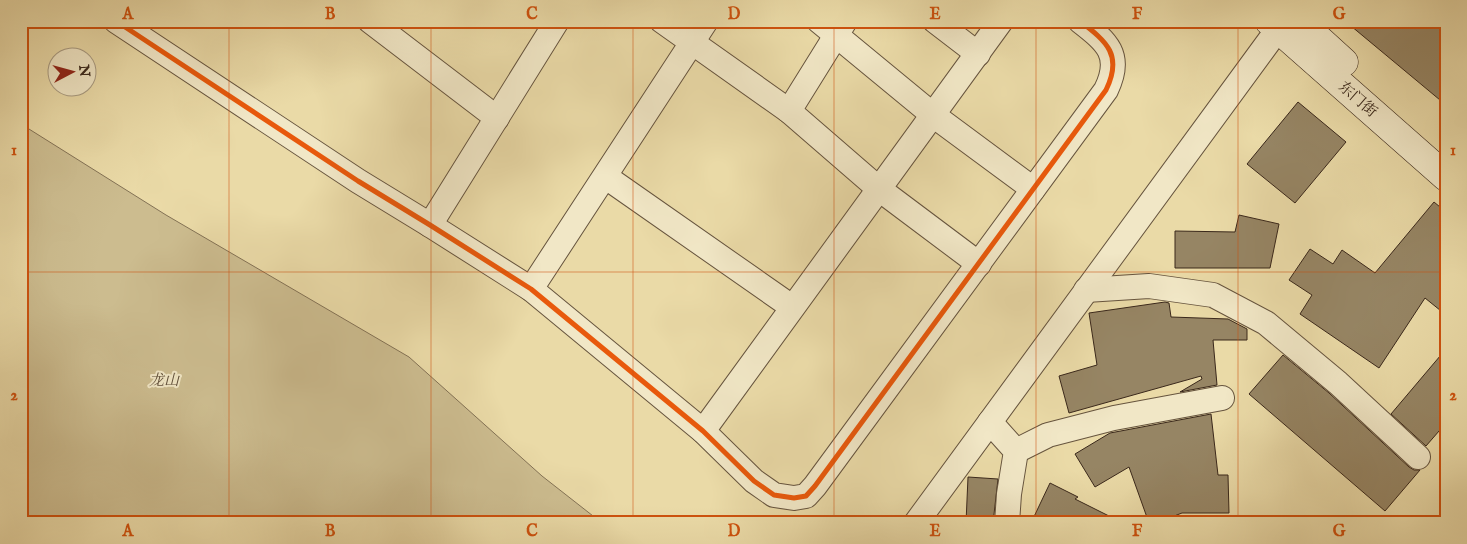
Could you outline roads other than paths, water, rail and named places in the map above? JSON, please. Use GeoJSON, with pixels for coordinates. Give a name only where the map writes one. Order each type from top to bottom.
{"type":"FeatureCollection","features":[{"type":"Feature","properties":{"kind":"street"},"geometry":{"type":"LineString","coordinates":[[116,21],[358,181],[531,290],[703,431],[754,481],[774,495],[794,498],[806,496],[816,486],[1106,90],[1113,76],[1113,59],[1107,44],[1080,21]]}},
{"type":"Feature","properties":{"kind":"street"},"geometry":{"type":"LineString","coordinates":[[370,21],[497,118]]}},
{"type":"Feature","properties":{"kind":"street"},"geometry":{"type":"LineString","coordinates":[[430,225],[557,21]]}},
{"type":"Feature","properties":{"kind":"street"},"geometry":{"type":"LineString","coordinates":[[662,21],[789,111],[879,189],[979,264]]}},
{"type":"Feature","properties":{"kind":"street"},"geometry":{"type":"LineString","coordinates":[[531,290],[706,21]]}},
{"type":"Feature","properties":{"kind":"street"},"geometry":{"type":"LineString","coordinates":[[935,21],[978,54]]}},
{"type":"Feature","properties":{"kind":"street"},"geometry":{"type":"LineString","coordinates":[[703,431],[1002,21]]}},
{"type":"Feature","properties":{"kind":"street"},"geometry":{"type":"LineString","coordinates":[[916,523],[1282,24]]}},
{"type":"Feature","properties":{"kind":"street","name":"东门街"},"geometry":{"type":"LineString","coordinates":[[1282,24],[1446,153]]}},
{"type":"Feature","properties":{"kind":"street","name":"东门街"},"geometry":{"type":"LineString","coordinates":[[1282,24],[1446,177]]}},
{"type":"Feature","properties":{"kind":"street"},"geometry":{"type":"LineString","coordinates":[[789,111],[833,26],[933,115],[1033,189]]}},
{"type":"Feature","properties":{"kind":"street"},"geometry":{"type":"LineString","coordinates":[[606,177],[792,307]]}},
{"type":"Feature","properties":{"kind":"street"},"geometry":{"type":"LineString","coordinates":[[1086,290],[1150,286],[1213,295],[1266,323],[1338,383],[1418,457]]}},
{"type":"Feature","properties":{"kind":"street"},"geometry":{"type":"LineString","coordinates":[[1016,451],[1048,435],[1066,430],[1114,418],[1222,398]]}},
{"type":"Feature","properties":{"kind":"street"},"geometry":{"type":"LineString","coordinates":[[990,422],[1016,451]]}},
{"type":"Feature","properties":{"kind":"street"},"geometry":{"type":"LineString","coordinates":[[1008,523],[1009,494],[1016,451]]}},
{"type":"Feature","properties":{"kind":"park label","name":"龙山"},"geometry":{"type":"Point","coordinates":[164,380]}}]}
